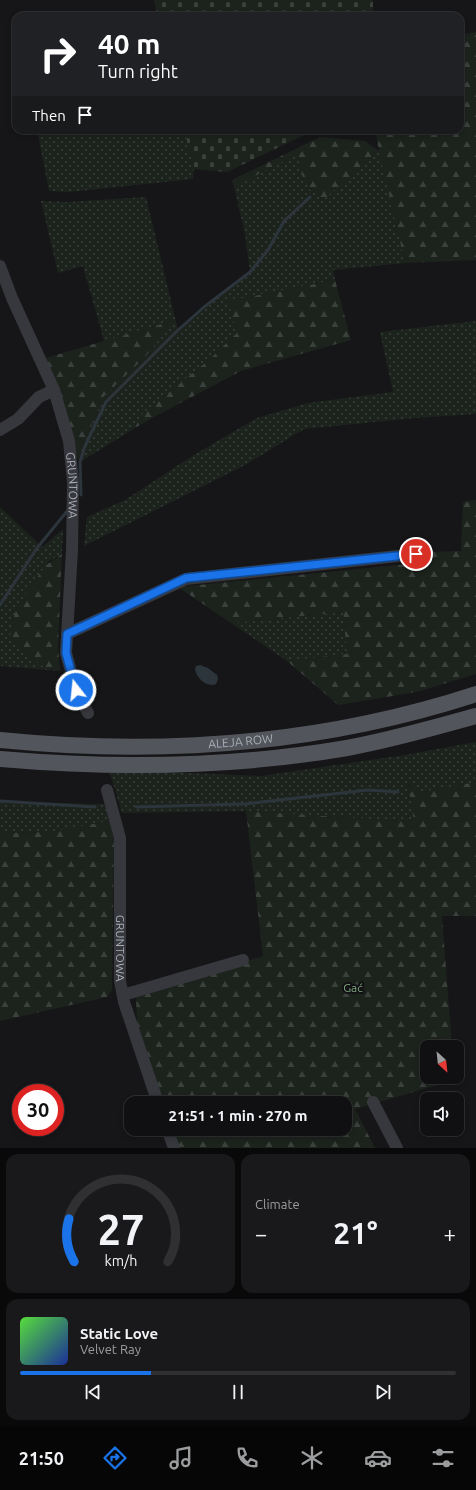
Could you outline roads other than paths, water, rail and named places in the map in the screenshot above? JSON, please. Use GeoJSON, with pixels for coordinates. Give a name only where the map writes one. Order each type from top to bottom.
{"type":"FeatureCollection","features":[{"type":"Feature","properties":{"kind":"main road","name":"ALEJA ROW"},"geometry":{"type":"LineString","coordinates":[[0,740],[72,745],[173,746],[240,742],[311,734],[450,703],[476,694]]}},
{"type":"Feature","properties":{"kind":"main road","name":"ALEJA ROW"},"geometry":{"type":"LineString","coordinates":[[0,759],[92,766],[168,765],[247,761],[347,748],[406,736],[476,716]]}},
{"type":"Feature","properties":{"kind":"street","name":"GRUNTOWA"},"geometry":{"type":"LineString","coordinates":[[0,266],[12,298],[54,390],[69,441],[73,482],[72,550],[66,653],[76,690],[88,713]]}},
{"type":"Feature","properties":{"kind":"street"},"geometry":{"type":"LineString","coordinates":[[0,430],[18,419],[39,397],[54,390]]}},
{"type":"Feature","properties":{"kind":"street"},"geometry":{"type":"LineString","coordinates":[[67,634],[186,578],[416,554]]}},
{"type":"Feature","properties":{"kind":"street","name":"GRUNTOWA"},"geometry":{"type":"LineString","coordinates":[[107,790],[120,838],[120,981],[123,995],[156,1096]]}},
{"type":"Feature","properties":{"kind":"street"},"geometry":{"type":"LineString","coordinates":[[123,995],[243,960]]}},
{"type":"Feature","properties":{"kind":"street"},"geometry":{"type":"LineString","coordinates":[[373,1102],[397,1148]]}},
{"type":"Feature","properties":{"kind":"street"},"geometry":{"type":"LineString","coordinates":[[170,1136],[174,1148]]}},
{"type":"Feature","properties":{"kind":"waterway"},"geometry":{"type":"LineString","coordinates":[[81,495],[80,462],[85,446],[106,402],[177,331],[204,307],[250,272],[268,250],[284,221],[310,197]]}},
{"type":"Feature","properties":{"kind":"waterway"},"geometry":{"type":"LineString","coordinates":[[0,605],[37,548],[68,510]]}},
{"type":"Feature","properties":{"kind":"waterway"},"geometry":{"type":"LineString","coordinates":[[136,807],[244,804],[368,790],[398,792]]}},
{"type":"Feature","properties":{"kind":"waterway"},"geometry":{"type":"LineString","coordinates":[[0,801],[95,807]]}},
{"type":"Feature","properties":{"kind":"park label","name":"Gać"},"geometry":{"type":"Point","coordinates":[353,988]}}]}
